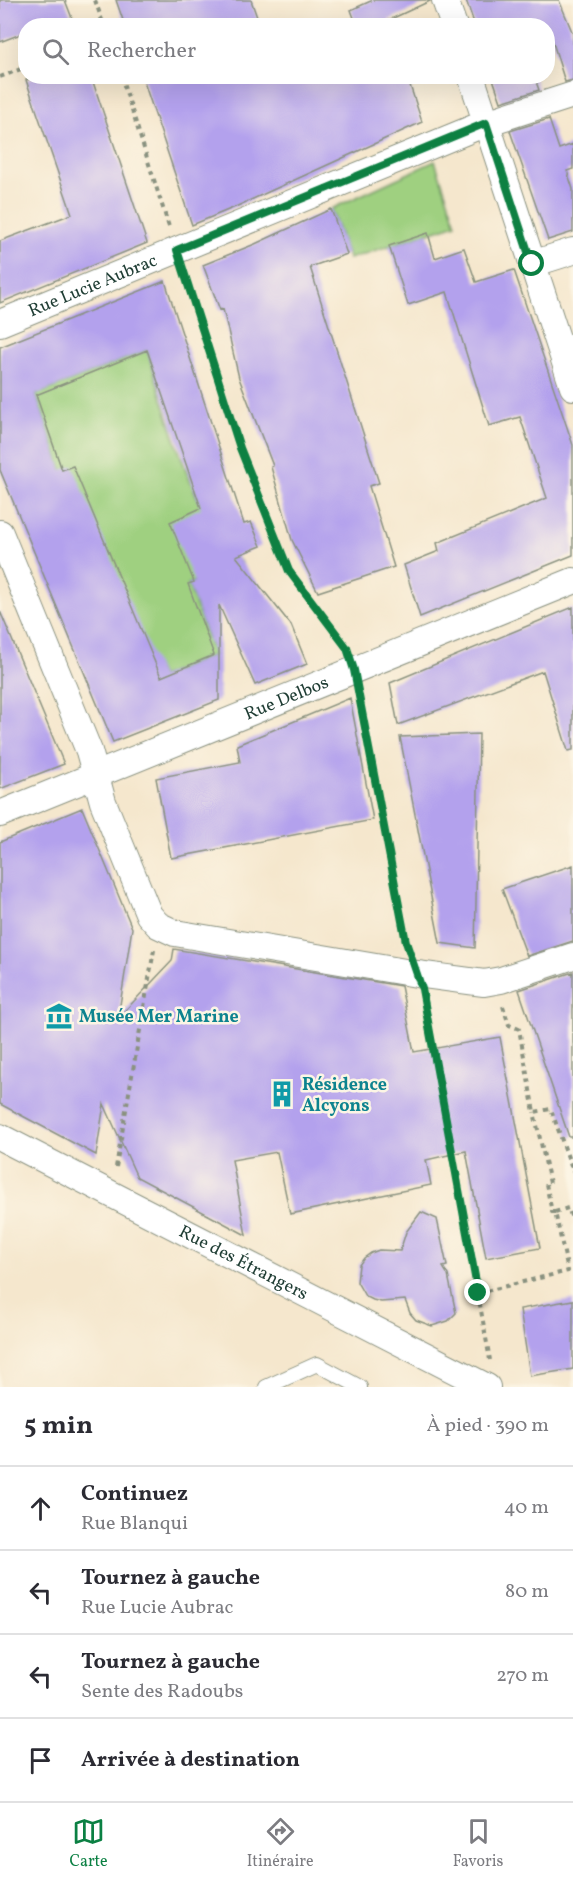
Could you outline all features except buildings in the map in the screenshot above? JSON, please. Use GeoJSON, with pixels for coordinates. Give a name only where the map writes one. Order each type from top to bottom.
{"type":"FeatureCollection","features":[{"type":"Feature","properties":{"kind":"street"},"geometry":{"type":"LineString","coordinates":[[445,0],[451,18]]}},
{"type":"Feature","properties":{"kind":"street"},"geometry":{"type":"LineString","coordinates":[[474,84],[573,387]]}},
{"type":"Feature","properties":{"kind":"street","name":"Rue Lucie Aubrac"},"geometry":{"type":"LineString","coordinates":[[0,323],[486,123],[573,95]]}},
{"type":"Feature","properties":{"kind":"street"},"geometry":{"type":"LineString","coordinates":[[532,264],[573,251]]}},
{"type":"Feature","properties":{"kind":"street"},"geometry":{"type":"LineString","coordinates":[[0,533],[97,775],[103,802],[149,915],[158,926],[175,933],[417,974],[484,983],[573,956]]}},
{"type":"Feature","properties":{"kind":"street","name":"Rue Delbos"},"geometry":{"type":"LineString","coordinates":[[0,814],[573,581]]}},
{"type":"Feature","properties":{"kind":"street","name":"Rue des Étrangers"},"geometry":{"type":"LineString","coordinates":[[0,1137],[111,1194],[489,1375]]}},
{"type":"Feature","properties":{"kind":"lane"},"geometry":{"type":"LineString","coordinates":[[266,1387],[317,1364],[360,1387]]}},
{"type":"Feature","properties":{"kind":"path"},"geometry":{"type":"LineString","coordinates":[[95,0],[101,18]]}},
{"type":"Feature","properties":{"kind":"path"},"geometry":{"type":"LineString","coordinates":[[0,77],[18,70]]}},
{"type":"Feature","properties":{"kind":"path"},"geometry":{"type":"LineString","coordinates":[[124,84],[240,448],[289,571],[347,648],[354,670],[406,942],[424,1001],[478,1293],[489,1375]]}},
{"type":"Feature","properties":{"kind":"path"},"geometry":{"type":"LineString","coordinates":[[111,1194],[158,926]]}},
{"type":"Feature","properties":{"kind":"path"},"geometry":{"type":"LineString","coordinates":[[478,1293],[571,1270],[555,1212],[552,1212],[546,1184],[550,1183],[519,1029],[509,1026],[496,981]]}},
{"type":"Feature","properties":{"kind":"path"},"geometry":{"type":"LineString","coordinates":[[534,1112],[551,1109],[573,1172]]}},
{"type":"Feature","properties":{"kind":"path"},"geometry":{"type":"LineString","coordinates":[[555,1212],[568,1208],[573,1221]]}},
{"type":"Feature","properties":{"kind":"green space"},"geometry":{"type":"Polygon","coordinates":[[[435,161],[456,224],[349,259],[331,209],[435,161]]]}},
{"type":"Feature","properties":{"kind":"green space"},"geometry":{"type":"Polygon","coordinates":[[[147,350],[173,433],[196,494],[209,521],[225,545],[242,563],[188,584],[214,655],[161,677],[62,470],[36,395],[147,350]]]}},
{"type":"Feature","properties":{"kind":"place","name":"Musée Mer Marine"},"geometry":{"type":"Point","coordinates":[59,1016]}},
{"type":"Feature","properties":{"kind":"place","name":"Résidence Alcyons"},"geometry":{"type":"Point","coordinates":[282,1094]}},
{"type":"Feature","properties":{"kind":"route"},"geometry":{"type":"LineString","coordinates":[[478,1293],[422,989],[406,942],[354,670],[347,648],[289,571],[240,448],[177,250],[486,123],[532,264]]}}]}
